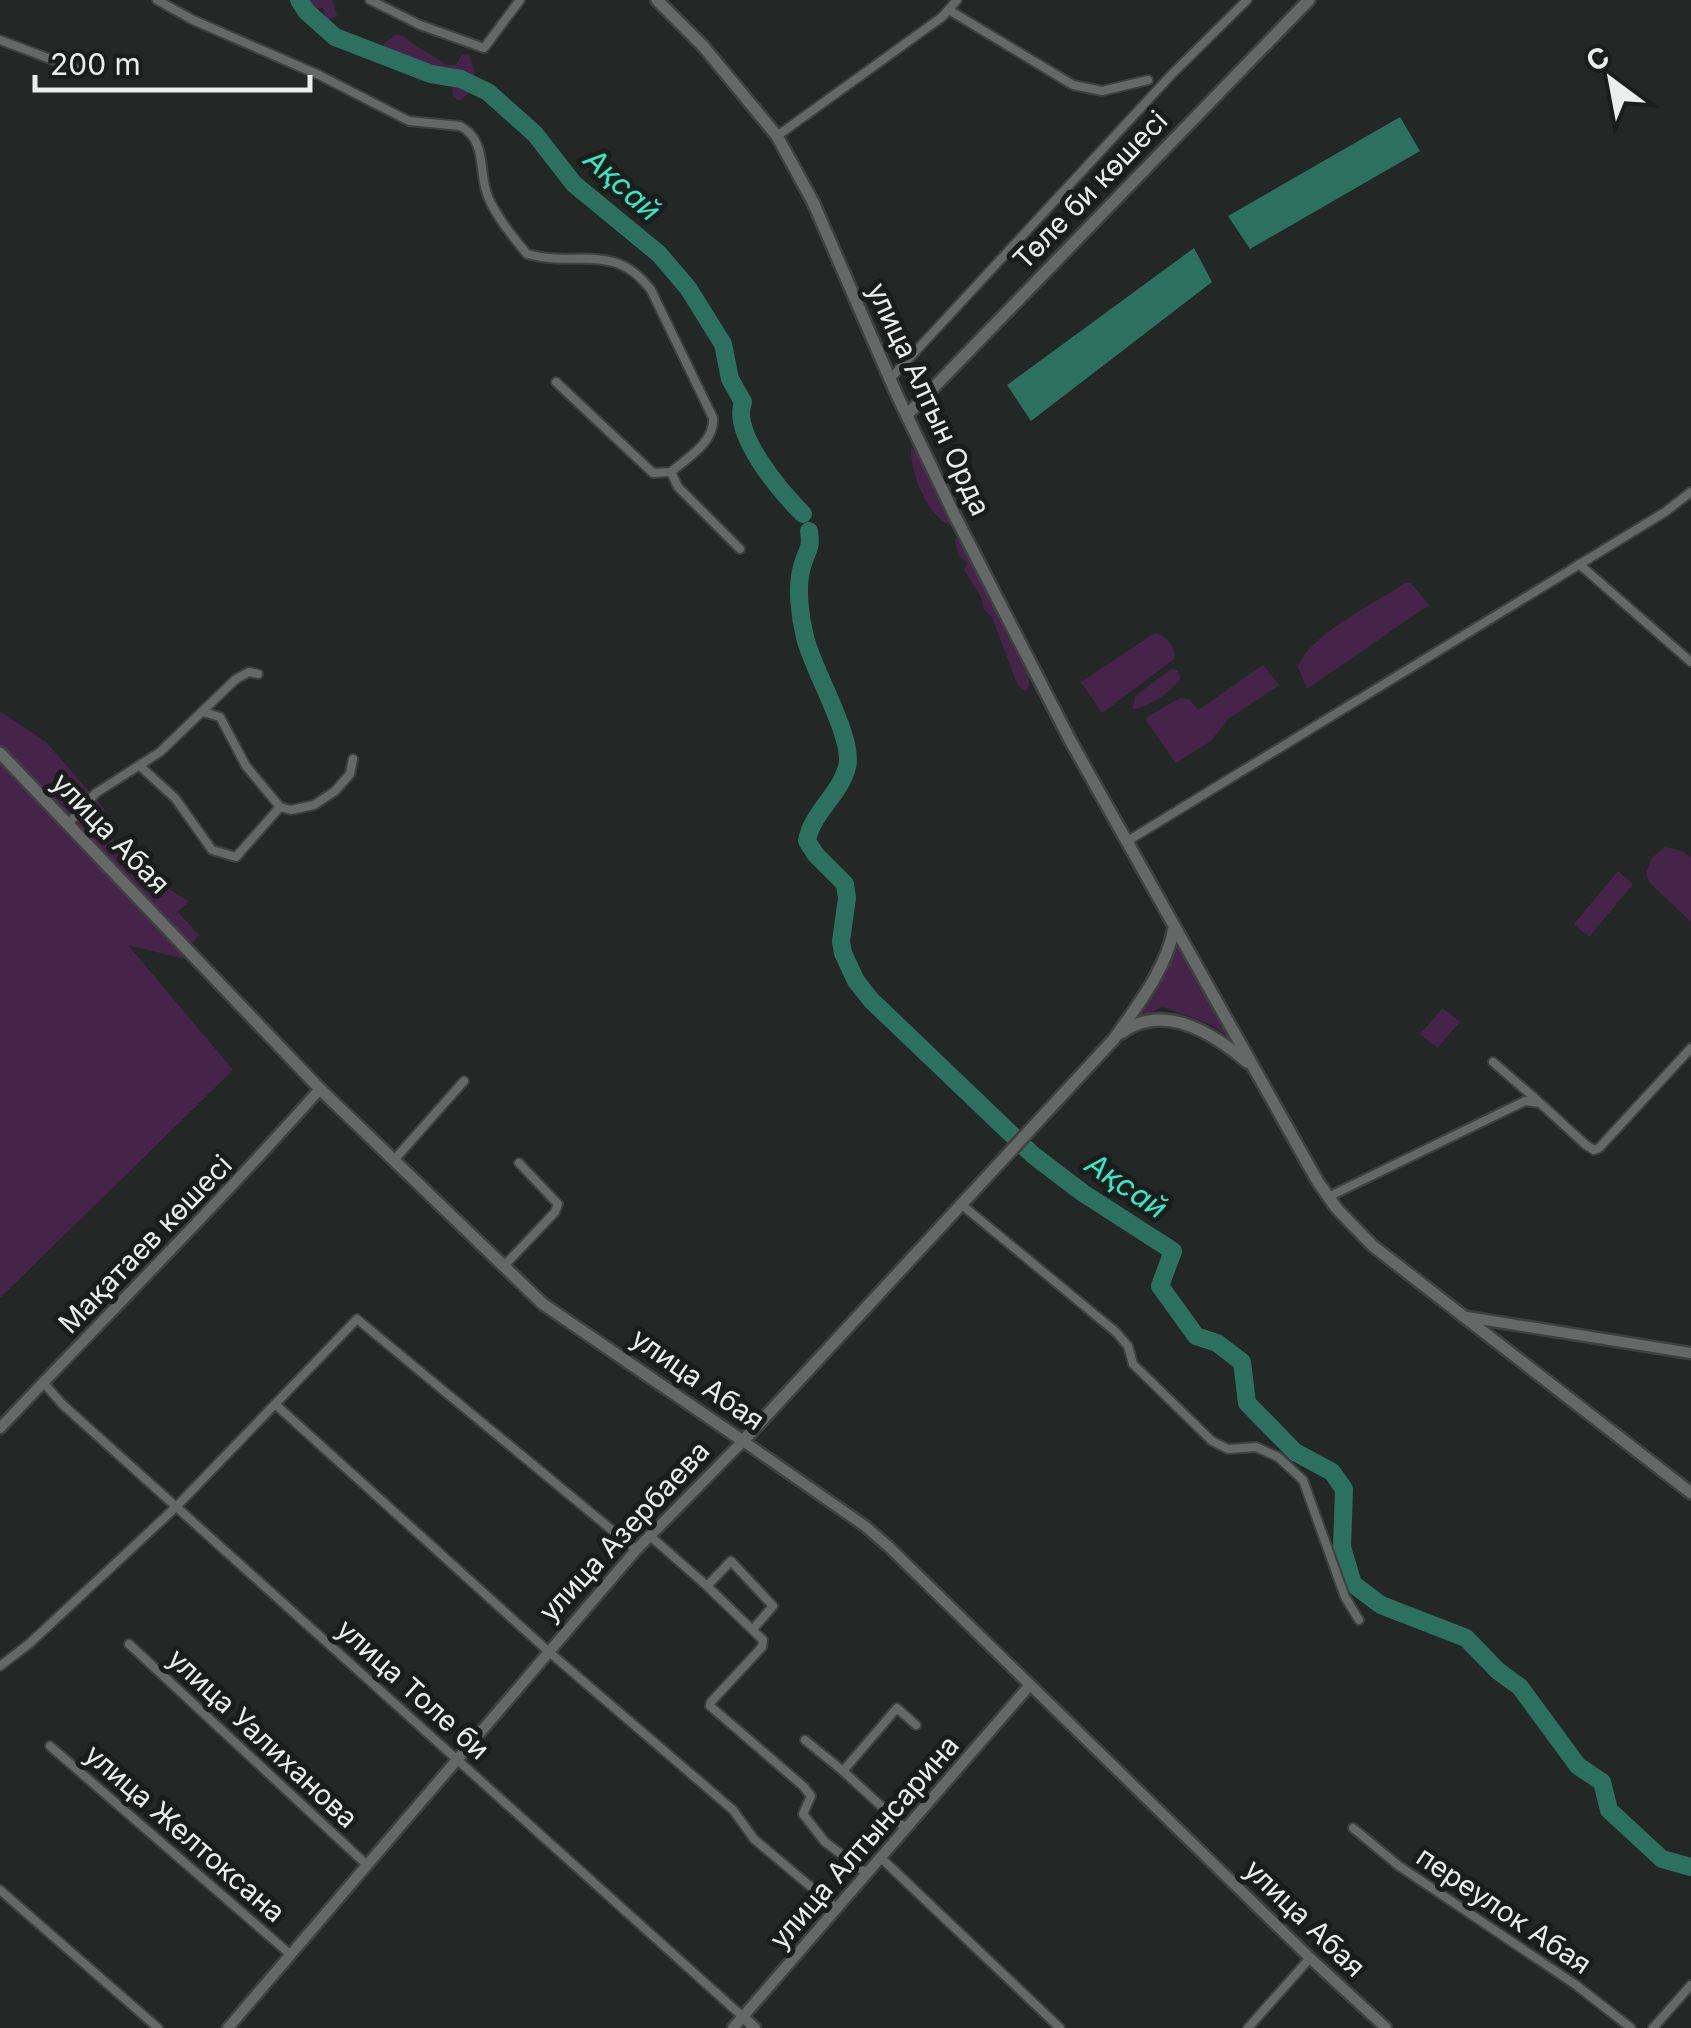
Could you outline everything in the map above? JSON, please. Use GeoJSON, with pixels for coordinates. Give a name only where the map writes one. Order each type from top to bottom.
{"type":"FeatureCollection","features":[{"type":"Feature","properties":{"kind":"main road","name":"улица Алтын Орда"},"geometry":{"type":"LineString","coordinates":[[657,0],[703,46],[777,136],[813,202],[906,415],[1021,648],[1256,1069],[1274,1108],[1328,1197],[1373,1246],[1691,1493]]}},
{"type":"Feature","properties":{"kind":"main road","name":"Төле би көшесі"},"geometry":{"type":"LineString","coordinates":[[906,415],[1309,0]]}},
{"type":"Feature","properties":{"kind":"main road","name":"улица Абая"},"geometry":{"type":"LineString","coordinates":[[0,753],[320,1089],[544,1304],[743,1441]]}},
{"type":"Feature","properties":{"kind":"main road","name":"улица Азербаева"},"geometry":{"type":"LineString","coordinates":[[743,1441],[1114,1039],[1154,978],[1171,944],[1174,928]]}},
{"type":"Feature","properties":{"kind":"main road","name":"улица Азербаева"},"geometry":{"type":"LineString","coordinates":[[1114,1039],[1132,1025],[1167,1019],[1224,1042],[1256,1069]]}},
{"type":"Feature","properties":{"kind":"street"},"geometry":{"type":"LineString","coordinates":[[157,0],[409,121],[468,130],[478,144],[487,196],[526,254],[611,258],[640,276],[651,290],[713,418],[710,436],[671,472],[653,473],[556,382]]}},
{"type":"Feature","properties":{"kind":"street"},"geometry":{"type":"LineString","coordinates":[[370,0],[484,48],[520,0]]}},
{"type":"Feature","properties":{"kind":"street"},"geometry":{"type":"LineString","coordinates":[[777,136],[942,18],[957,0]]}},
{"type":"Feature","properties":{"kind":"street","name":"Төле би көшесі"},"geometry":{"type":"LineString","coordinates":[[890,379],[1172,74],[1247,0]]}},
{"type":"Feature","properties":{"kind":"street"},"geometry":{"type":"LineString","coordinates":[[948,10],[1073,85],[1102,91],[1148,80]]}},
{"type":"Feature","properties":{"kind":"street"},"geometry":{"type":"LineString","coordinates":[[0,40],[82,71]]}},
{"type":"Feature","properties":{"kind":"street"},"geometry":{"type":"LineString","coordinates":[[671,472],[678,487],[740,550]]}},
{"type":"Feature","properties":{"kind":"street"},"geometry":{"type":"LineString","coordinates":[[1126,842],[1691,492]]}},
{"type":"Feature","properties":{"kind":"street"},"geometry":{"type":"LineString","coordinates":[[1580,564],[1691,662]]}},
{"type":"Feature","properties":{"kind":"street"},"geometry":{"type":"LineString","coordinates":[[68,824],[96,793],[140,767],[236,679],[249,672],[258,674]]}},
{"type":"Feature","properties":{"kind":"street"},"geometry":{"type":"LineString","coordinates":[[203,712],[220,717],[246,766],[280,807],[292,810],[314,805],[335,791],[350,774],[353,759]]}},
{"type":"Feature","properties":{"kind":"street"},"geometry":{"type":"LineString","coordinates":[[140,767],[176,798],[212,850],[236,857],[280,807]]}},
{"type":"Feature","properties":{"kind":"street"},"geometry":{"type":"LineString","coordinates":[[1494,1062],[1594,1150],[1691,1048]]}},
{"type":"Feature","properties":{"kind":"street"},"geometry":{"type":"LineString","coordinates":[[394,1160],[464,1081]]}},
{"type":"Feature","properties":{"kind":"street","name":"Мақатаев көшесі"},"geometry":{"type":"LineString","coordinates":[[0,1428],[232,1188],[320,1089]]}},
{"type":"Feature","properties":{"kind":"street"},"geometry":{"type":"LineString","coordinates":[[1328,1197],[1506,1108],[1525,1101],[1540,1102]]}},
{"type":"Feature","properties":{"kind":"street"},"geometry":{"type":"LineString","coordinates":[[504,1266],[558,1204],[519,1164]]}},
{"type":"Feature","properties":{"kind":"street"},"geometry":{"type":"LineString","coordinates":[[962,1205],[1116,1332],[1128,1346],[1134,1364],[1212,1441],[1228,1449],[1256,1447],[1278,1457],[1303,1480],[1345,1597],[1360,1620]]}},
{"type":"Feature","properties":{"kind":"street"},"geometry":{"type":"LineString","coordinates":[[1466,1316],[1691,1353]]}},
{"type":"Feature","properties":{"kind":"street"},"geometry":{"type":"LineString","coordinates":[[0,1666],[30,1643],[176,1507],[357,1319],[636,1550]]}},
{"type":"Feature","properties":{"kind":"street","name":"улица Толе би"},"geometry":{"type":"LineString","coordinates":[[43,1382],[62,1404],[755,2028]]}},
{"type":"Feature","properties":{"kind":"street"},"geometry":{"type":"LineString","coordinates":[[276,1404],[548,1651],[733,1810],[754,1840],[836,1908]]}},
{"type":"Feature","properties":{"kind":"street","name":"улица Азербаева"},"geometry":{"type":"LineString","coordinates":[[228,2028],[649,1534],[743,1441]]}},
{"type":"Feature","properties":{"kind":"street","name":"улица Абая"},"geometry":{"type":"LineString","coordinates":[[743,1441],[865,1526],[1386,2028]]}},
{"type":"Feature","properties":{"kind":"street"},"geometry":{"type":"LineString","coordinates":[[649,1534],[764,1640],[710,1706],[803,1786],[810,1796],[803,1814],[825,1842],[866,1873]]}},
{"type":"Feature","properties":{"kind":"street"},"geometry":{"type":"LineString","coordinates":[[707,1586],[730,1560],[773,1606],[753,1628]]}},
{"type":"Feature","properties":{"kind":"street","name":"улица Уалиханова"},"geometry":{"type":"LineString","coordinates":[[129,1644],[367,1864]]}},
{"type":"Feature","properties":{"kind":"street","name":"улица Алтынсарина"},"geometry":{"type":"LineString","coordinates":[[733,2028],[1030,1685]]}},
{"type":"Feature","properties":{"kind":"street"},"geometry":{"type":"LineString","coordinates":[[843,1771],[898,1708],[916,1724]]}},
{"type":"Feature","properties":{"kind":"street"},"geometry":{"type":"LineString","coordinates":[[806,1740],[905,1828]]}},
{"type":"Feature","properties":{"kind":"street","name":"улица Желтоксана"},"geometry":{"type":"LineString","coordinates":[[50,1746],[291,1954]]}},
{"type":"Feature","properties":{"kind":"street","name":"переулок Абая"},"geometry":{"type":"LineString","coordinates":[[1353,1828],[1399,1866],[1576,1985],[1631,2028]]}},
{"type":"Feature","properties":{"kind":"street"},"geometry":{"type":"LineString","coordinates":[[880,1857],[1060,2028]]}},
{"type":"Feature","properties":{"kind":"street"},"geometry":{"type":"LineString","coordinates":[[0,1890],[158,2028]]}},
{"type":"Feature","properties":{"kind":"street"},"geometry":{"type":"LineString","coordinates":[[1248,2028],[1310,1958]]}},
{"type":"Feature","properties":{"kind":"street"},"geometry":{"type":"LineString","coordinates":[[1660,2026],[1691,1985]]}},
{"type":"Feature","properties":{"kind":"shaded area"},"geometry":{"type":"Polygon","coordinates":[[[292,0],[332,0],[337,15],[328,22],[322,8],[302,10],[292,0]]]}},
{"type":"Feature","properties":{"kind":"shaded area"},"geometry":{"type":"Polygon","coordinates":[[[395,35],[404,36],[445,65],[456,65],[462,55],[469,54],[475,73],[470,91],[460,101],[453,96],[452,83],[430,77],[419,81],[404,67],[388,65],[383,57],[384,43],[395,35]]]}},
{"type":"Feature","properties":{"kind":"shaded area"},"geometry":{"type":"Polygon","coordinates":[[[1400,117],[1420,151],[1250,249],[1228,216],[1400,117]]]}},
{"type":"Feature","properties":{"kind":"shaded area"},"geometry":{"type":"Polygon","coordinates":[[[1194,248],[1212,282],[1031,421],[1007,385],[1194,248]]]}},
{"type":"Feature","properties":{"kind":"shaded area"},"geometry":{"type":"Polygon","coordinates":[[[911,448],[918,449],[926,463],[926,472],[956,527],[937,516],[923,495],[911,448]]]}},
{"type":"Feature","properties":{"kind":"shaded area"},"geometry":{"type":"Polygon","coordinates":[[[959,536],[1029,675],[1025,691],[1018,686],[992,617],[964,570],[967,563],[958,555],[955,540],[959,536]]]}},
{"type":"Feature","properties":{"kind":"shaded area"},"geometry":{"type":"Polygon","coordinates":[[[1405,583],[1411,583],[1429,605],[1307,689],[1298,667],[1316,643],[1405,583]]]}},
{"type":"Feature","properties":{"kind":"shaded area"},"geometry":{"type":"Polygon","coordinates":[[[1155,633],[1170,643],[1174,659],[1102,713],[1081,682],[1155,633]]]}},
{"type":"Feature","properties":{"kind":"shaded area"},"geometry":{"type":"Polygon","coordinates":[[[1263,665],[1279,685],[1228,719],[1211,741],[1176,763],[1147,717],[1180,698],[1189,699],[1198,710],[1263,665]]]}},
{"type":"Feature","properties":{"kind":"shaded area"},"geometry":{"type":"Polygon","coordinates":[[[1171,669],[1177,670],[1181,678],[1177,683],[1152,702],[1133,709],[1135,696],[1171,669]]]}},
{"type":"Feature","properties":{"kind":"shaded area"},"geometry":{"type":"Polygon","coordinates":[[[0,711],[46,742],[105,810],[95,820],[127,854],[189,901],[178,912],[199,935],[185,959],[128,945],[233,1070],[0,1298],[0,711]]]}},
{"type":"Feature","properties":{"kind":"shaded area"},"geometry":{"type":"Polygon","coordinates":[[[1665,847],[1683,851],[1691,858],[1691,922],[1650,883],[1646,874],[1652,858],[1665,847]]]}},
{"type":"Feature","properties":{"kind":"shaded area"},"geometry":{"type":"Polygon","coordinates":[[[1618,871],[1633,884],[1589,937],[1574,924],[1618,871]]]}},
{"type":"Feature","properties":{"kind":"shaded area"},"geometry":{"type":"Polygon","coordinates":[[[1178,947],[1237,1044],[1212,1025],[1163,1007],[1131,1020],[1155,990],[1178,947]]]}},
{"type":"Feature","properties":{"kind":"shaded area"},"geometry":{"type":"Polygon","coordinates":[[[1443,1008],[1460,1022],[1437,1048],[1420,1034],[1443,1008]]]}},
{"type":"Feature","properties":{"kind":"waterway","name":"Ақсай"},"geometry":{"type":"LineString","coordinates":[[299,0],[335,37],[431,74],[461,79],[488,92],[535,134],[574,184],[659,254],[688,288],[723,344],[730,379],[743,402],[741,415],[751,446],[803,514]]}},
{"type":"Feature","properties":{"kind":"waterway","name":"Ақсай"},"geometry":{"type":"LineString","coordinates":[[809,531],[799,584],[802,620],[809,651],[839,722],[848,755],[843,777],[814,821],[807,841],[845,884],[841,941],[856,981],[871,1000],[1033,1155],[1083,1193],[1173,1251],[1160,1286],[1196,1336],[1217,1343],[1242,1362],[1247,1403],[1295,1452],[1332,1472],[1344,1489],[1342,1547],[1353,1584],[1381,1605],[1466,1638],[1520,1687],[1578,1766],[1602,1782],[1609,1810],[1662,1859],[1691,1867]]}}]}
